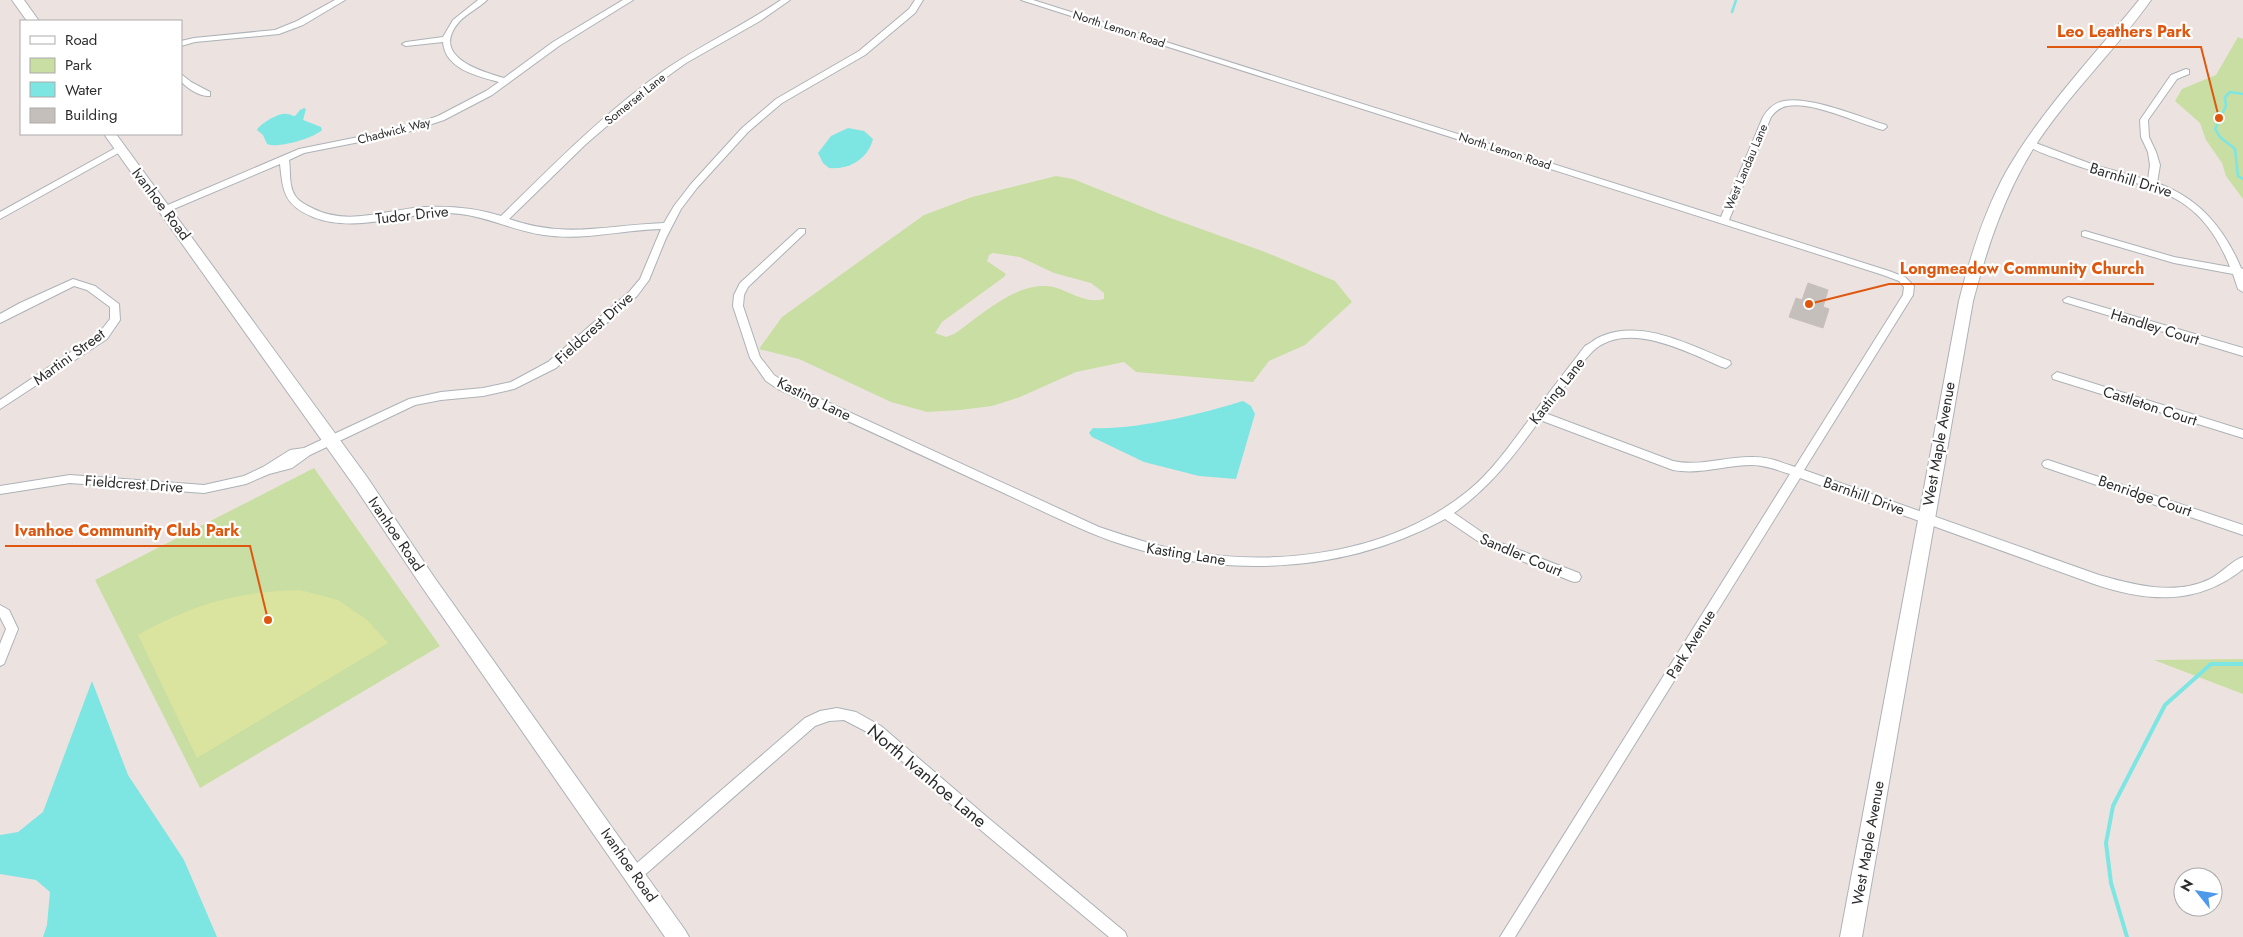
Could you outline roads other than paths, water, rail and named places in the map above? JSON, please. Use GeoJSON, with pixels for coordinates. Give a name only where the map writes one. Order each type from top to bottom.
{"type":"FeatureCollection","features":[{"type":"Feature","properties":{"kind":"main road"},"geometry":{"type":"LineString","coordinates":[[18,0],[32,20]]}},
{"type":"Feature","properties":{"kind":"main road","name":"West Maple Avenue"},"geometry":{"type":"LineString","coordinates":[[1852,937],[1926,518],[1973,270],[2000,199],[2030,144],[2049,117],[2145,0]]}},
{"type":"Feature","properties":{"kind":"main road","name":"Ivanhoe Road"},"geometry":{"type":"LineString","coordinates":[[111,135],[119,149],[166,209],[331,440],[678,937]]}},
{"type":"Feature","properties":{"kind":"street"},"geometry":{"type":"LineString","coordinates":[[182,44],[194,40],[276,32],[300,23],[341,0]]}},
{"type":"Feature","properties":{"kind":"street"},"geometry":{"type":"LineString","coordinates":[[484,0],[461,16],[450,29],[447,39],[450,54],[455,61],[477,73],[505,81]]}},
{"type":"Feature","properties":{"kind":"street","name":"Chadwick Way"},"geometry":{"type":"LineString","coordinates":[[166,209],[284,158],[322,146],[427,124],[463,108],[505,81],[556,44],[629,0]]}},
{"type":"Feature","properties":{"kind":"street","name":"Somerset Lane"},"geometry":{"type":"LineString","coordinates":[[502,221],[640,92],[682,62],[750,24],[786,0]]}},
{"type":"Feature","properties":{"kind":"street","name":"Fieldcrest Drive"},"geometry":{"type":"LineString","coordinates":[[0,490],[70,479],[204,489],[246,480],[267,470],[280,469],[300,459],[306,452],[413,402],[441,396],[494,390],[514,385],[542,371],[589,335],[633,294],[644,280],[667,226],[677,208],[694,186],[757,119],[779,102],[862,52],[912,12],[919,0]]}},
{"type":"Feature","properties":{"kind":"street","name":"North Lemon Road"},"geometry":{"type":"LineString","coordinates":[[1025,0],[1886,273],[1907,282],[1909,286],[1908,295],[1874,352]]}},
{"type":"Feature","properties":{"kind":"street"},"geometry":{"type":"LineString","coordinates":[[406,44],[447,39]]}},
{"type":"Feature","properties":{"kind":"street"},"geometry":{"type":"LineString","coordinates":[[2152,184],[2155,165],[2152,152],[2145,137],[2144,120],[2174,77],[2186,72]]}},
{"type":"Feature","properties":{"kind":"street"},"geometry":{"type":"LineString","coordinates":[[182,77],[188,84],[208,94]]}},
{"type":"Feature","properties":{"kind":"street","name":"West Landau Lane"},"geometry":{"type":"LineString","coordinates":[[1724,221],[1767,117],[1777,107],[1786,103],[1809,105],[1883,127]]}},
{"type":"Feature","properties":{"kind":"street","name":"Barnhill Drive"},"geometry":{"type":"LineString","coordinates":[[2030,144],[2086,166],[2152,184],[2184,197],[2206,214],[2221,236],[2240,271],[2243,289]]}},
{"type":"Feature","properties":{"kind":"street"},"geometry":{"type":"LineString","coordinates":[[0,216],[119,149]]}},
{"type":"Feature","properties":{"kind":"street","name":"Tudor Drive"},"geometry":{"type":"LineString","coordinates":[[284,158],[285,180],[289,196],[298,205],[323,217],[362,220],[440,210],[482,214],[530,230],[554,233],[667,226]]}},
{"type":"Feature","properties":{"kind":"street","name":"Kasting Lane"},"geometry":{"type":"LineString","coordinates":[[802,231],[744,285],[739,295],[738,306],[755,358],[770,378],[782,386],[1095,530],[1141,546],[1203,559],[1250,563],[1293,561],[1345,553],[1379,544],[1407,533],[1445,513],[1472,494],[1494,473],[1589,349],[1598,341],[1613,335],[1624,333],[1649,337],[1726,364]]}},
{"type":"Feature","properties":{"kind":"street"},"geometry":{"type":"LineString","coordinates":[[2086,234],[2166,258],[2240,271]]}},
{"type":"Feature","properties":{"kind":"street","name":"Martini Street"},"geometry":{"type":"LineString","coordinates":[[0,319],[24,305],[73,282],[91,288],[115,306],[115,320],[103,336],[0,405]]}},
{"type":"Feature","properties":{"kind":"street","name":"Handley Court"},"geometry":{"type":"LineString","coordinates":[[2068,300],[2243,352]]}},
{"type":"Feature","properties":{"kind":"street","name":"Park Avenue"},"geometry":{"type":"LineString","coordinates":[[1507,937],[1874,352]]}},
{"type":"Feature","properties":{"kind":"street","name":"Castleton Court"},"geometry":{"type":"LineString","coordinates":[[2057,376],[2243,434]]}},
{"type":"Feature","properties":{"kind":"street","name":"Barnhill Drive"},"geometry":{"type":"LineString","coordinates":[[1538,415],[1664,464],[1682,468],[1699,468],[1738,460],[1759,460],[2098,580],[2133,590],[2163,592],[2195,589],[2225,577],[2243,562]]}},
{"type":"Feature","properties":{"kind":"street","name":"Benridge Court"},"geometry":{"type":"LineString","coordinates":[[2048,464],[2243,530]]}},
{"type":"Feature","properties":{"kind":"street","name":"Sandler Court"},"geometry":{"type":"LineString","coordinates":[[1445,513],[1489,543],[1574,577]]}},
{"type":"Feature","properties":{"kind":"street"},"geometry":{"type":"LineString","coordinates":[[0,610],[5,614],[12,629],[0,660]]}},
{"type":"Feature","properties":{"kind":"street","name":"North Ivanhoe Lane"},"geometry":{"type":"LineString","coordinates":[[635,874],[803,728],[822,716],[843,713],[857,718],[876,730],[982,822],[1120,937]]}},
{"type":"Feature","properties":{"kind":"water"},"geometry":{"type":"Polygon","coordinates":[[[304,108],[306,109],[303,120],[321,127],[322,130],[318,133],[295,142],[272,145],[267,144],[263,135],[257,130],[270,119],[284,114],[295,116],[304,108]]]}},
{"type":"Feature","properties":{"kind":"water"},"geometry":{"type":"Polygon","coordinates":[[[848,128],[864,131],[873,139],[870,146],[857,162],[844,167],[829,168],[823,163],[818,153],[831,136],[848,128]]]}},
{"type":"Feature","properties":{"kind":"water"},"geometry":{"type":"Polygon","coordinates":[[[1243,401],[1251,406],[1255,414],[1236,479],[1199,476],[1144,462],[1092,437],[1089,433],[1093,428],[1148,424],[1188,416],[1243,401]]]}},
{"type":"Feature","properties":{"kind":"water"},"geometry":{"type":"Polygon","coordinates":[[[92,681],[128,775],[184,860],[217,937],[43,937],[47,925],[50,892],[36,880],[0,874],[0,835],[18,832],[43,812],[92,681]]]}},
{"type":"Feature","properties":{"kind":"waterway"},"geometry":{"type":"LineString","coordinates":[[1732,12],[1736,0]]}},
{"type":"Feature","properties":{"kind":"waterway"},"geometry":{"type":"LineString","coordinates":[[2243,94],[2230,92],[2225,97],[2226,106],[2215,129],[2220,137],[2235,149],[2238,176],[2243,179]]}},
{"type":"Feature","properties":{"kind":"waterway"},"geometry":{"type":"LineString","coordinates":[[2127,937],[2111,883],[2106,843],[2113,806],[2165,705],[2211,664],[2243,664]]}},
{"type":"Feature","properties":{"kind":"place","name":"Leo Leathers Park"},"geometry":{"type":"Point","coordinates":[2219,118]}},
{"type":"Feature","properties":{"kind":"place","name":"Longmeadow Community Church"},"geometry":{"type":"Point","coordinates":[1809,304]}},
{"type":"Feature","properties":{"kind":"place","name":"Ivanhoe Community Club Park"},"geometry":{"type":"Point","coordinates":[268,620]}}]}
